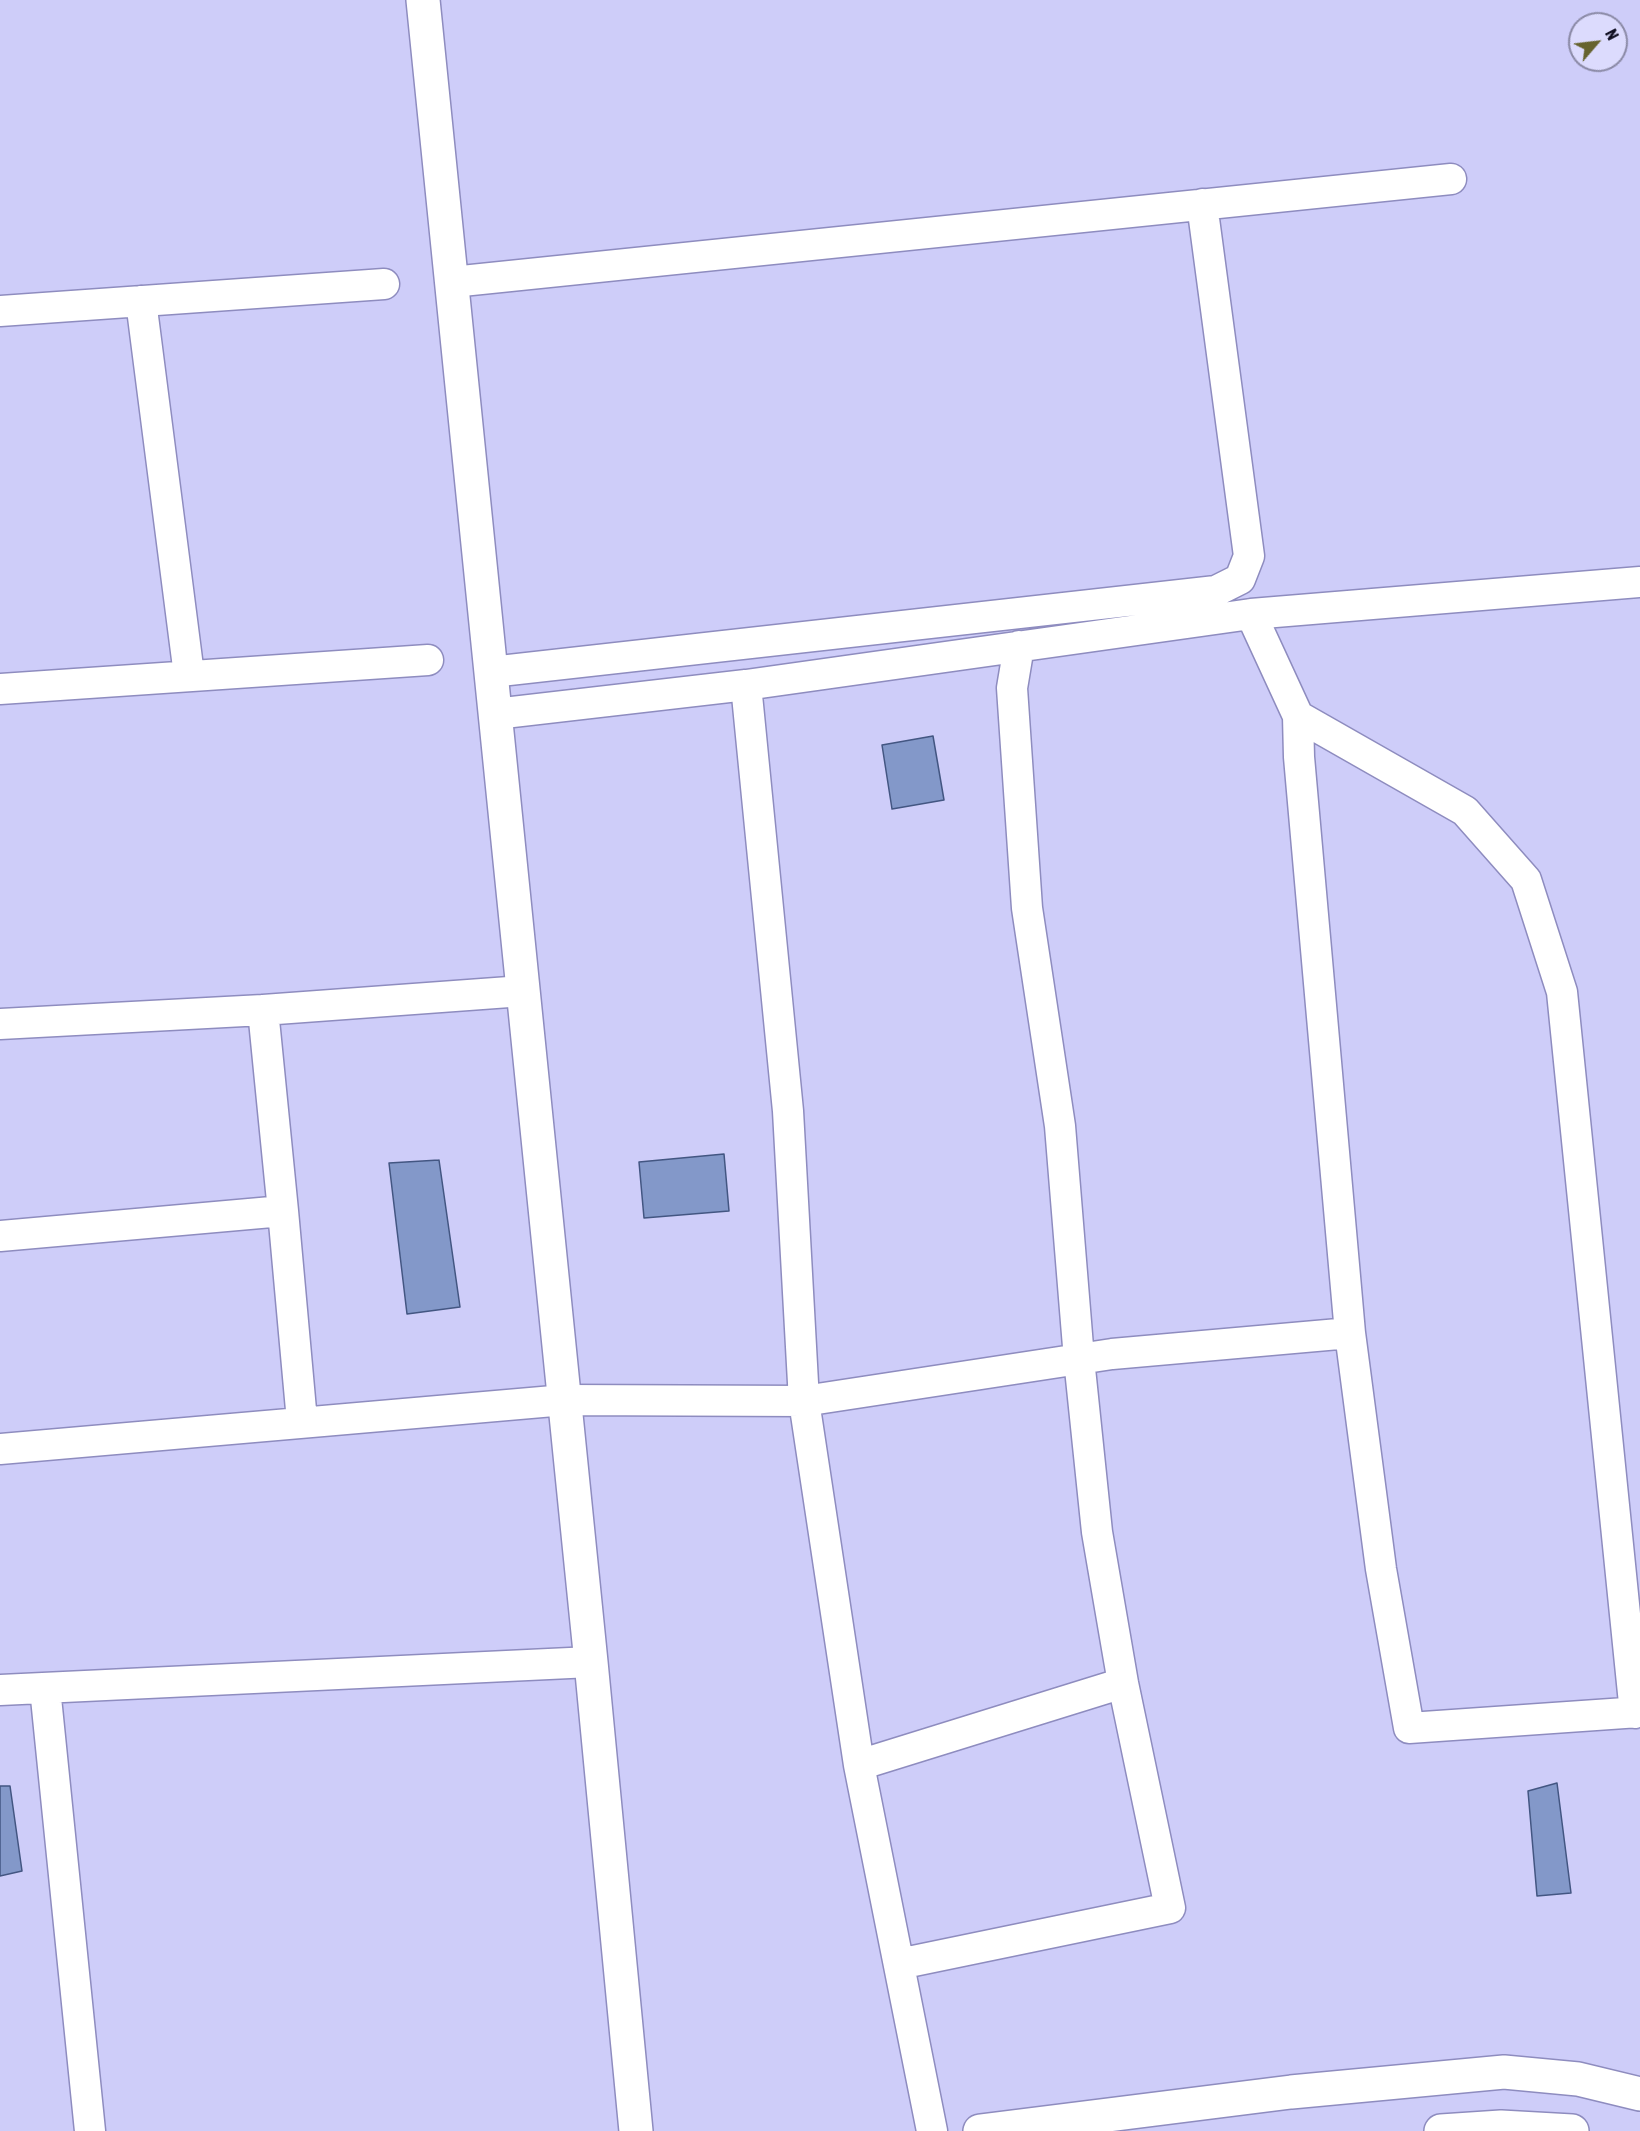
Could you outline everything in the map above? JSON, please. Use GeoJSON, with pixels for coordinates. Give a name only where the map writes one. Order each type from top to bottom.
{"type":"FeatureCollection","features":[{"type":"Feature","properties":{"kind":"street"},"geometry":{"type":"LineString","coordinates":[[423,0],[565,1400],[636,2131]]}},
{"type":"Feature","properties":{"kind":"street"},"geometry":{"type":"LineString","coordinates":[[452,282],[1451,179]]}},
{"type":"Feature","properties":{"kind":"street"},"geometry":{"type":"LineString","coordinates":[[491,672],[1216,591],[1240,579],[1249,556],[1202,204]]}},
{"type":"Feature","properties":{"kind":"street"},"geometry":{"type":"LineString","coordinates":[[0,311],[384,284]]}},
{"type":"Feature","properties":{"kind":"street"},"geometry":{"type":"LineString","coordinates":[[141,301],[189,675]]}},
{"type":"Feature","properties":{"kind":"street"},"geometry":{"type":"LineString","coordinates":[[495,714],[746,685],[1251,614],[1640,582]]}},
{"type":"Feature","properties":{"kind":"street"},"geometry":{"type":"LineString","coordinates":[[1251,614],[1298,716],[1299,757],[1350,1333],[1381,1569],[1409,1728],[1637,1713],[1562,992],[1526,880],[1466,811],[1298,716]]}},
{"type":"Feature","properties":{"kind":"street"},"geometry":{"type":"LineString","coordinates":[[898,1964],[1170,1908],[1123,1683],[1097,1532],[1078,1359],[1060,1126],[1027,908],[1012,688],[1019,646]]}},
{"type":"Feature","properties":{"kind":"street"},"geometry":{"type":"LineString","coordinates":[[0,689],[428,660]]}},
{"type":"Feature","properties":{"kind":"street"},"geometry":{"type":"LineString","coordinates":[[746,685],[788,1111],[804,1401],[859,1765],[932,2131]]}},
{"type":"Feature","properties":{"kind":"street"},"geometry":{"type":"LineString","coordinates":[[0,1024],[263,1010],[523,991]]}},
{"type":"Feature","properties":{"kind":"street"},"geometry":{"type":"LineString","coordinates":[[263,1010],[284,1211],[302,1421]]}},
{"type":"Feature","properties":{"kind":"street"},"geometry":{"type":"LineString","coordinates":[[0,1236],[284,1211]]}},
{"type":"Feature","properties":{"kind":"street"},"geometry":{"type":"LineString","coordinates":[[0,1449],[302,1421],[565,1400],[804,1401],[1112,1354],[1350,1333]]}},
{"type":"Feature","properties":{"kind":"street"},"geometry":{"type":"LineString","coordinates":[[0,1690],[591,1662]]}},
{"type":"Feature","properties":{"kind":"street"},"geometry":{"type":"LineString","coordinates":[[859,1765],[1123,1683]]}},
{"type":"Feature","properties":{"kind":"street"},"geometry":{"type":"LineString","coordinates":[[45,1688],[90,2131]]}},
{"type":"Feature","properties":{"kind":"street"},"geometry":{"type":"LineString","coordinates":[[980,2131],[1291,2092],[1504,2072],[1578,2079],[1640,2094]]}},
{"type":"Feature","properties":{"kind":"street"},"geometry":{"type":"LineString","coordinates":[[1441,2131],[1501,2129],[1572,2131]]}},
{"type":"Feature","properties":{"kind":"building"},"geometry":{"type":"Polygon","coordinates":[[[933,736],[944,800],[892,809],[882,745],[933,736]]]}},
{"type":"Feature","properties":{"kind":"building"},"geometry":{"type":"Polygon","coordinates":[[[724,1154],[729,1211],[644,1218],[639,1162],[724,1154]]]}},
{"type":"Feature","properties":{"kind":"building"},"geometry":{"type":"Polygon","coordinates":[[[439,1160],[460,1307],[407,1314],[389,1163],[439,1160]]]}},
{"type":"Feature","properties":{"kind":"building"},"geometry":{"type":"Polygon","coordinates":[[[1557,1783],[1571,1893],[1537,1896],[1528,1791],[1557,1783]]]}},
{"type":"Feature","properties":{"kind":"building"},"geometry":{"type":"Polygon","coordinates":[[[0,1786],[10,1786],[22,1871],[0,1876],[0,1786]]]}}]}
